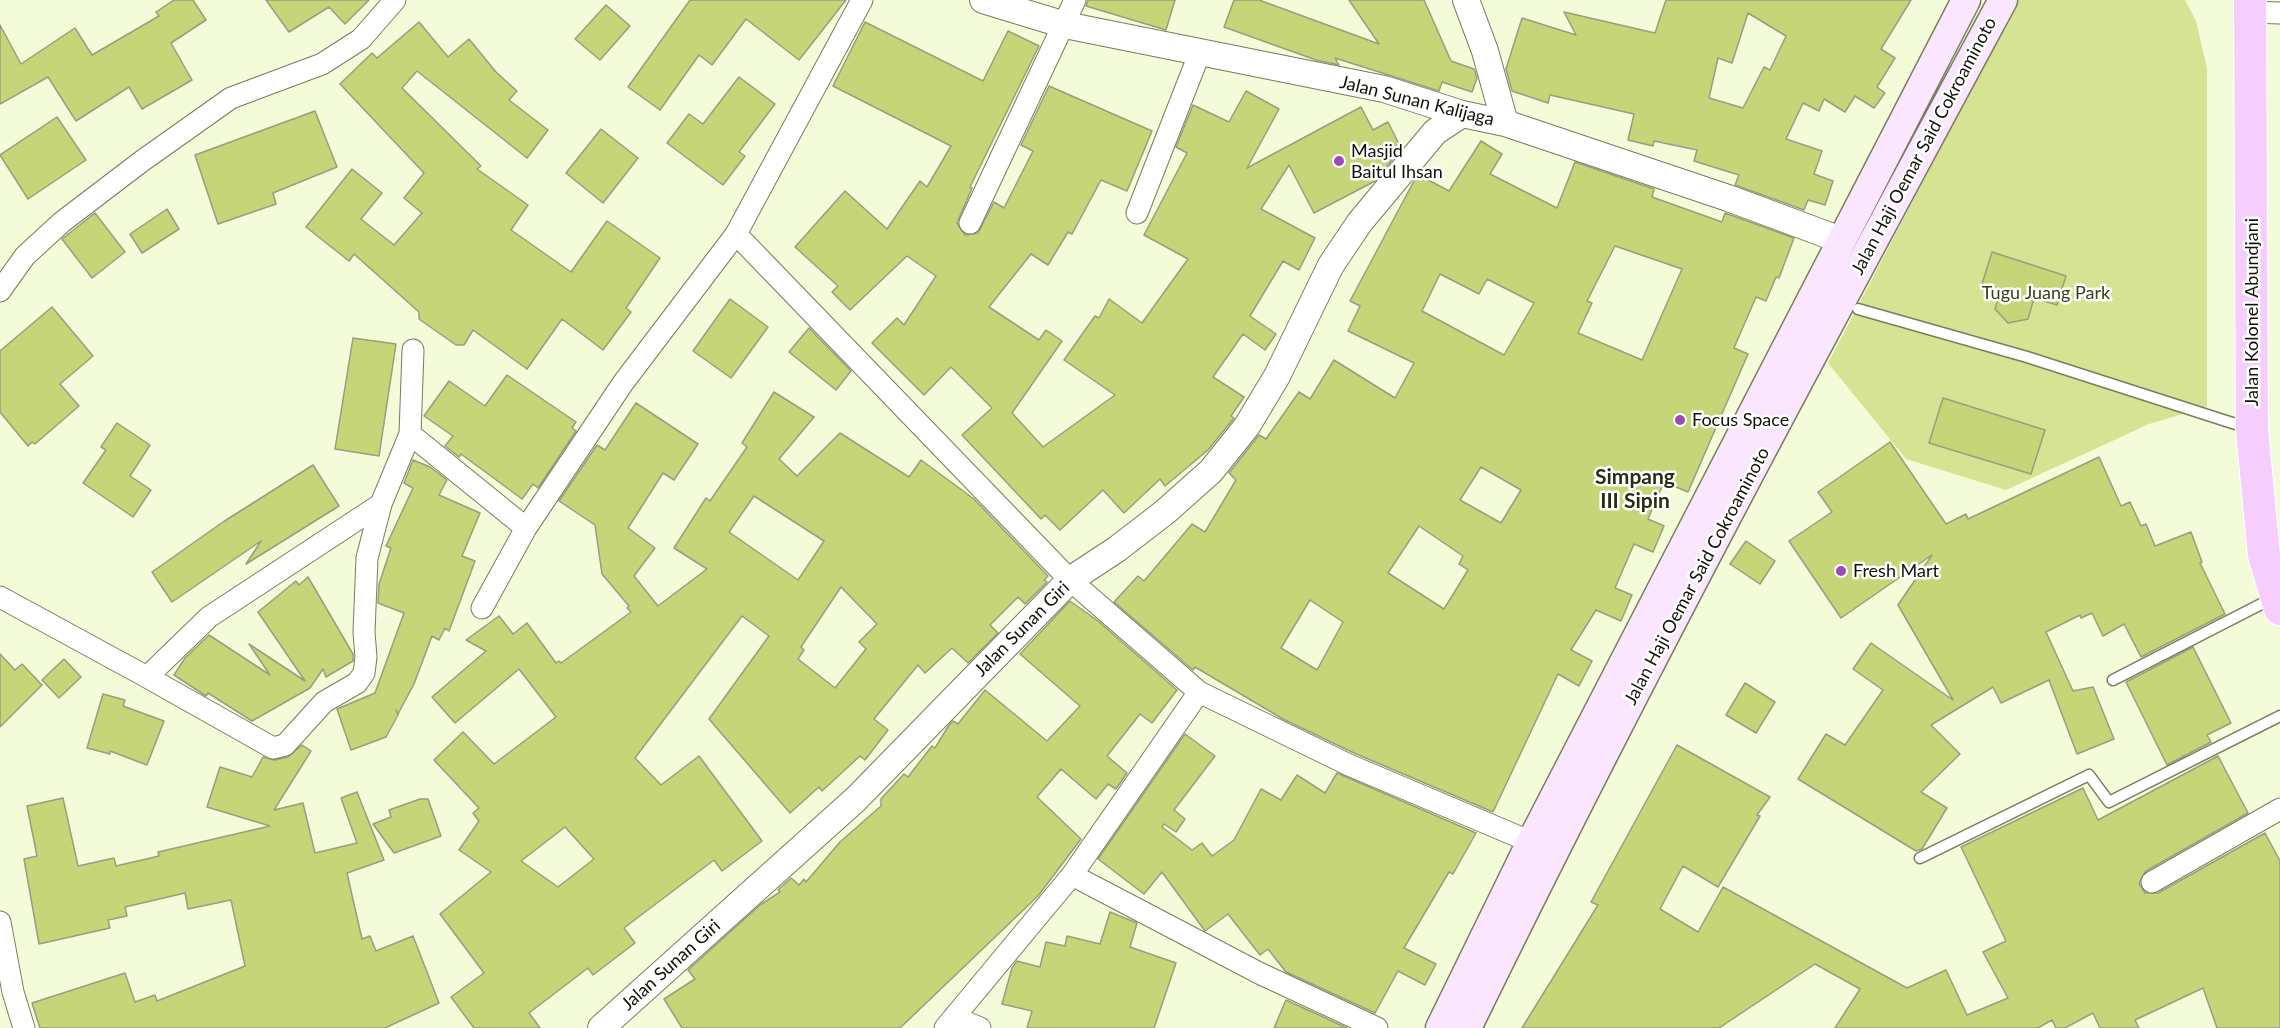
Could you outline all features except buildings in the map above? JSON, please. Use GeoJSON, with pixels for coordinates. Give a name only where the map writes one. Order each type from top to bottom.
{"type":"FeatureCollection","features":[{"type":"Feature","properties":{"kind":"main road","name":"Jalan Haji Oemar Said Cokroaminoto"},"geometry":{"type":"LineString","coordinates":[[1440,1028],[1531,842],[1966,0]]}},
{"type":"Feature","properties":{"kind":"main road","name":"Jalan Haji Oemar Said Cokroaminoto"},"geometry":{"type":"LineString","coordinates":[[1467,1028],[1547,864],[1846,291],[2003,0]]}},
{"type":"Feature","properties":{"kind":"main road","name":"Jalan Kolonel Abundjani"},"geometry":{"type":"LineString","coordinates":[[2256,6],[2252,430],[2278,603]]}},
{"type":"Feature","properties":{"kind":"street"},"geometry":{"type":"LineString","coordinates":[[0,291],[25,256],[62,222],[142,161],[231,98],[322,64],[361,39],[395,0]]}},
{"type":"Feature","properties":{"kind":"street"},"geometry":{"type":"LineString","coordinates":[[482,608],[526,528],[623,383],[736,234],[862,0]]}},
{"type":"Feature","properties":{"kind":"street","name":"Jalan Sunan Kalijaga"},"geometry":{"type":"LineString","coordinates":[[982,0],[1065,25],[1384,89],[1461,114],[1505,123],[1728,198],[1841,240]]}},
{"type":"Feature","properties":{"kind":"street"},"geometry":{"type":"LineString","coordinates":[[970,223],[1075,0]]}},
{"type":"Feature","properties":{"kind":"street"},"geometry":{"type":"LineString","coordinates":[[1466,0],[1485,51],[1505,123]]}},
{"type":"Feature","properties":{"kind":"street"},"geometry":{"type":"LineString","coordinates":[[1137,213],[1200,52]]}},
{"type":"Feature","properties":{"kind":"street","name":"Jalan Sunan Giri"},"geometry":{"type":"LineString","coordinates":[[602,1028],[856,799],[1070,580],[1117,549],[1166,512],[1211,471],[1247,426],[1259,406],[1332,266],[1360,222],[1435,132],[1461,114]]}},
{"type":"Feature","properties":{"kind":"street"},"geometry":{"type":"LineString","coordinates":[[736,234],[1070,580],[1199,692],[1349,765],[1531,842]]}},
{"type":"Feature","properties":{"kind":"street"},"geometry":{"type":"LineString","coordinates":[[0,597],[273,748],[285,745],[324,702],[357,683],[364,673],[367,558],[381,504],[410,434],[413,350]]}},
{"type":"Feature","properties":{"kind":"street"},"geometry":{"type":"LineString","coordinates":[[410,434],[526,528]]}},
{"type":"Feature","properties":{"kind":"street"},"geometry":{"type":"LineString","coordinates":[[147,677],[209,617],[381,504]]}},
{"type":"Feature","properties":{"kind":"street"},"geometry":{"type":"LineString","coordinates":[[980,1028],[949,1022],[1072,875],[1199,692]]}},
{"type":"Feature","properties":{"kind":"street"},"geometry":{"type":"LineString","coordinates":[[2152,882],[2280,809]]}},
{"type":"Feature","properties":{"kind":"street"},"geometry":{"type":"LineString","coordinates":[[1072,875],[1259,973],[1377,1028]]}},
{"type":"Feature","properties":{"kind":"street"},"geometry":{"type":"LineString","coordinates":[[0,927],[13,992],[24,1028]]}},
{"type":"Feature","properties":{"kind":"lane"},"geometry":{"type":"LineString","coordinates":[[1858,309],[2027,357],[2252,430]]}},
{"type":"Feature","properties":{"kind":"lane"},"geometry":{"type":"LineString","coordinates":[[2113,680],[2278,603]]}},
{"type":"Feature","properties":{"kind":"lane"},"geometry":{"type":"LineString","coordinates":[[1920,858],[2089,775],[2109,802],[2280,716]]}},
{"type":"Feature","properties":{"kind":"green space","name":"Tugu Juang Park"},"geometry":{"type":"Polygon","coordinates":[[[2018,0],[2185,0],[2196,21],[2207,68],[2207,407],[2149,424],[2006,490],[1906,459],[1828,363],[2018,0]]]}},
{"type":"Feature","properties":{"kind":"place","name":"Masjid Baitul Ihsan"},"geometry":{"type":"Point","coordinates":[1339,161]}},
{"type":"Feature","properties":{"kind":"place","name":"Focus Space"},"geometry":{"type":"Point","coordinates":[1680,420]}},
{"type":"Feature","properties":{"kind":"place","name":"Fresh Mart"},"geometry":{"type":"Point","coordinates":[1841,571]}},
{"type":"Feature","properties":{"kind":"district","name":"Simpang III Sipin"},"geometry":{"type":"Point","coordinates":[1635,489]}}]}
